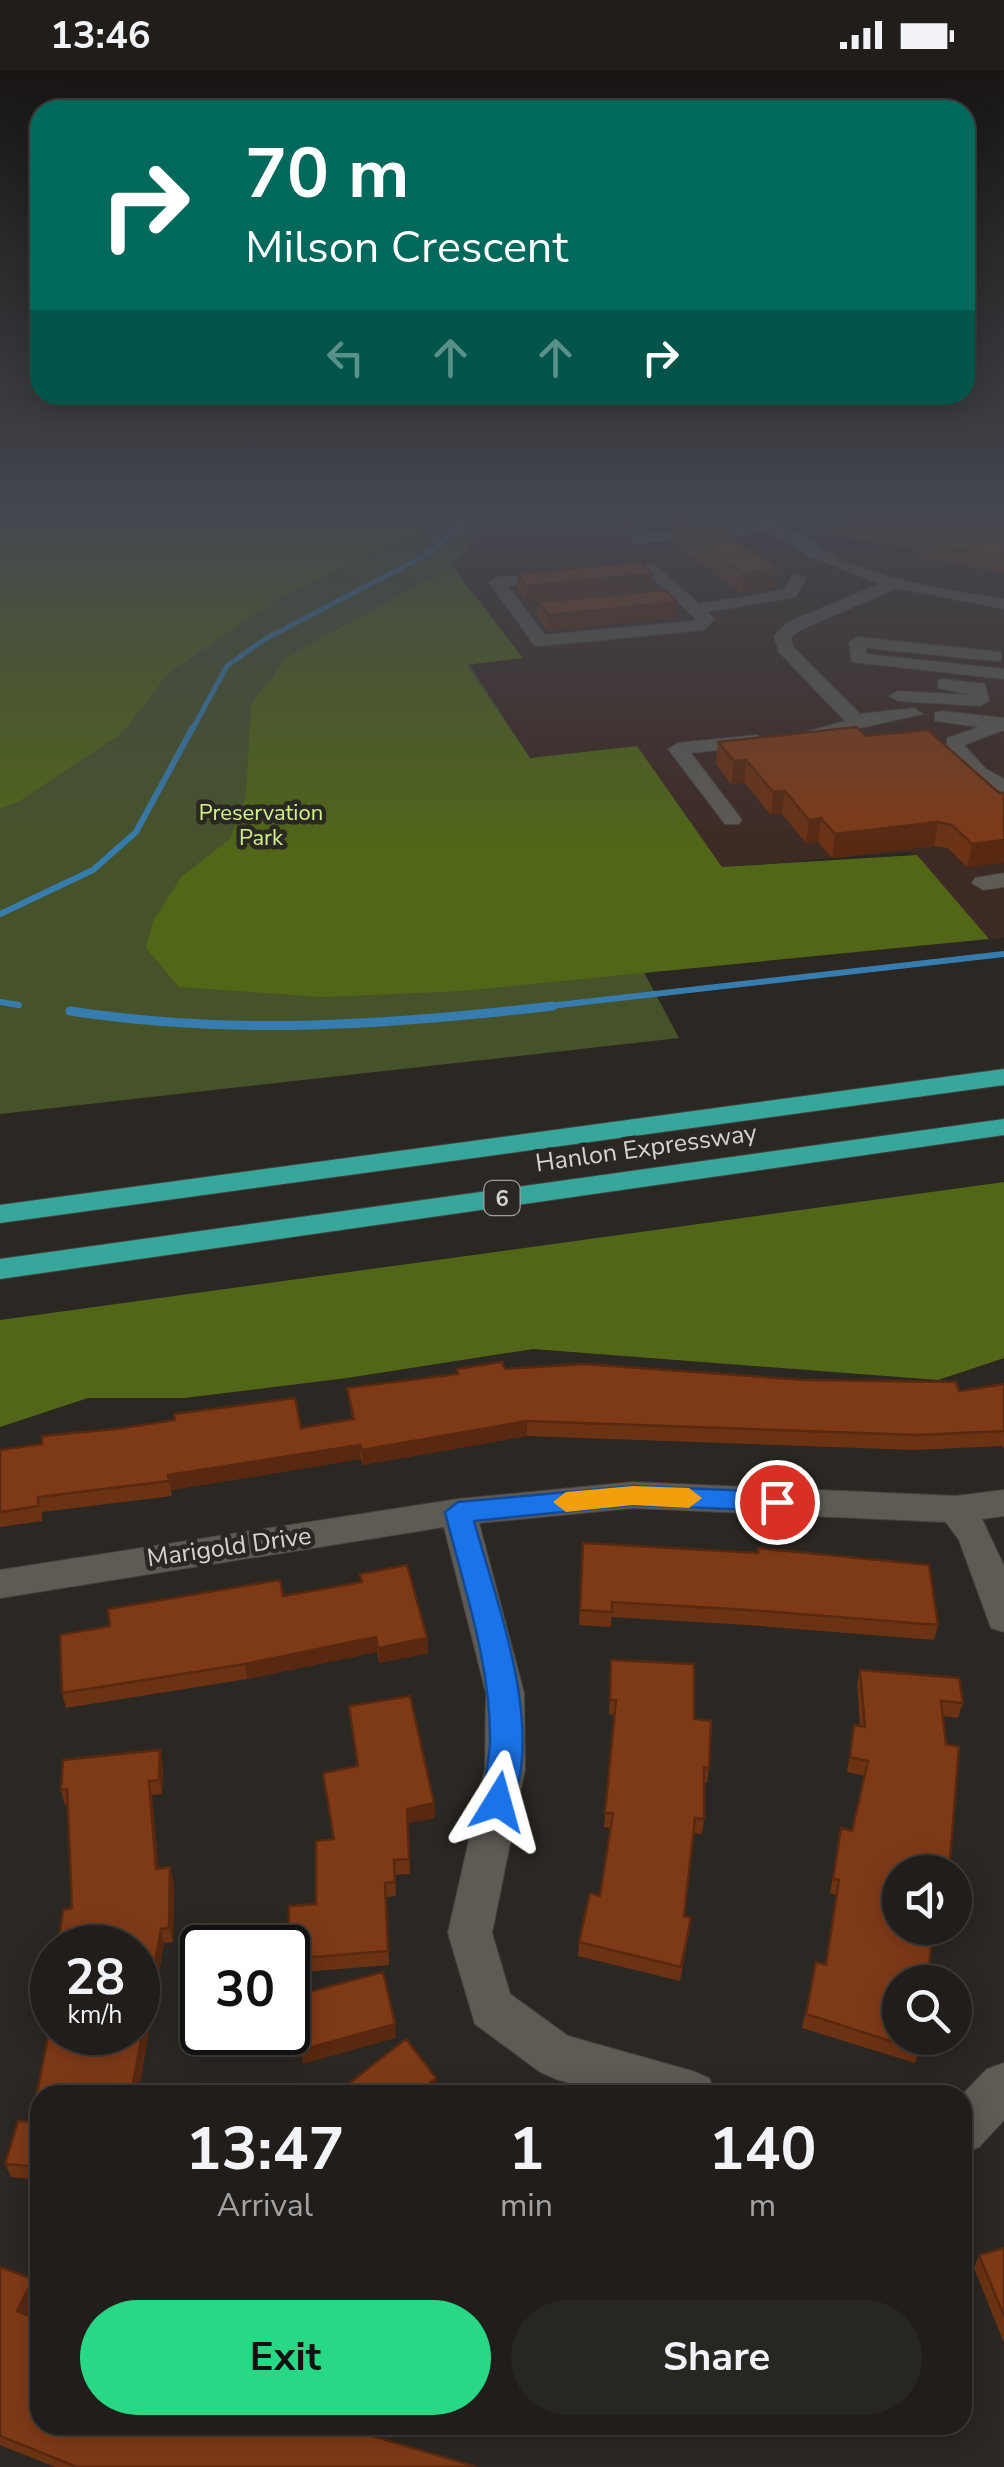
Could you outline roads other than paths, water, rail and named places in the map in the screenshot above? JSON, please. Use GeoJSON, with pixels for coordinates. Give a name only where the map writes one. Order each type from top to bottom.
{"type":"FeatureCollection","features":[{"type":"Feature","properties":{"kind":"highway","name":"Hanlon Expressway"},"geometry":{"type":"LineString","coordinates":[[0,1214],[1004,1077]]}},
{"type":"Feature","properties":{"kind":"highway","name":"Hanlon Expressway"},"geometry":{"type":"LineString","coordinates":[[0,1269],[1004,1127]]}},
{"type":"Feature","properties":{"kind":"street"},"geometry":{"type":"LineString","coordinates":[[792,628],[782,636],[785,648],[855,720]]}},
{"type":"Feature","properties":{"kind":"street"},"geometry":{"type":"LineString","coordinates":[[914,714],[858,658],[857,642],[995,656]]}},
{"type":"Feature","properties":{"kind":"street"},"geometry":{"type":"LineString","coordinates":[[858,658],[1004,674]]}},
{"type":"Feature","properties":{"kind":"street"},"geometry":{"type":"LineString","coordinates":[[878,676],[982,692],[980,700],[971,703],[898,696]]}},
{"type":"Feature","properties":{"kind":"street"},"geometry":{"type":"LineString","coordinates":[[855,720],[914,714],[993,727]]}},
{"type":"Feature","properties":{"kind":"street"},"geometry":{"type":"LineString","coordinates":[[732,820],[678,750],[836,733],[852,726],[855,720]]}},
{"type":"Feature","properties":{"kind":"street"},"geometry":{"type":"LineString","coordinates":[[993,727],[1004,752]]}},
{"type":"Feature","properties":{"kind":"street"},"geometry":{"type":"LineString","coordinates":[[993,727],[954,742],[954,748],[979,773],[1004,787]]}},
{"type":"Feature","properties":{"kind":"street","name":"Marigold Drive"},"geometry":{"type":"LineString","coordinates":[[0,1584],[458,1512],[633,1496],[956,1509],[1004,1503]]}},
{"type":"Feature","properties":{"kind":"street"},"geometry":{"type":"LineString","coordinates":[[956,1509],[975,1536],[1004,1617]]}},
{"type":"Feature","properties":{"kind":"street"},"geometry":{"type":"LineString","coordinates":[[458,1512],[505,1693],[505,1768],[470,1933],[490,2008],[556,2056],[657,2085]]}},
{"type":"Feature","properties":{"kind":"street"},"geometry":{"type":"LineString","coordinates":[[972,2120],[1004,2086]]}},
{"type":"Feature","properties":{"kind":"waterway"},"geometry":{"type":"LineString","coordinates":[[192,730],[227,666],[286,628]]}},
{"type":"Feature","properties":{"kind":"waterway"},"geometry":{"type":"LineString","coordinates":[[0,914],[93,870],[136,832],[193,727]]}},
{"type":"Feature","properties":{"kind":"waterway"},"geometry":{"type":"LineString","coordinates":[[532,1008],[1004,954]]}},
{"type":"Feature","properties":{"kind":"waterway"},"geometry":{"type":"LineString","coordinates":[[0,1002],[19,1005]]}},
{"type":"Feature","properties":{"kind":"waterway"},"geometry":{"type":"LineString","coordinates":[[70,1011],[191,1023],[312,1025],[553,1006]]}},
{"type":"Feature","properties":{"kind":"park label","name":"Preservation Park"},"geometry":{"type":"Point","coordinates":[261,824]}}]}
